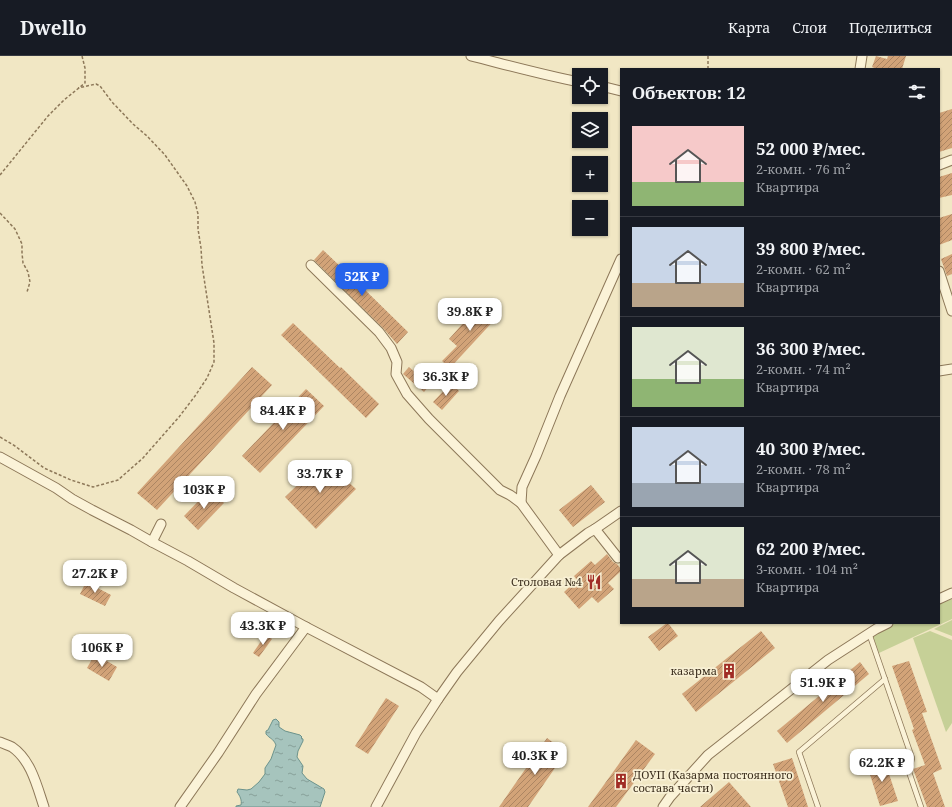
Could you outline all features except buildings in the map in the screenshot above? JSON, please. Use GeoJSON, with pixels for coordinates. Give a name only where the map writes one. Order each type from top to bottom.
{"type":"FeatureCollection","features":[{"type":"Feature","properties":{"kind":"street"},"geometry":{"type":"LineString","coordinates":[[471,56],[572,81]]}},
{"type":"Feature","properties":{"kind":"street"},"geometry":{"type":"LineString","coordinates":[[860,68],[862,56]]}},
{"type":"Feature","properties":{"kind":"street"},"geometry":{"type":"LineString","coordinates":[[608,88],[620,91]]}},
{"type":"Feature","properties":{"kind":"street"},"geometry":{"type":"LineString","coordinates":[[940,165],[952,160]]}},
{"type":"Feature","properties":{"kind":"street"},"geometry":{"type":"LineString","coordinates":[[521,503],[522,487],[560,396],[620,261]]}},
{"type":"Feature","properties":{"kind":"street"},"geometry":{"type":"LineString","coordinates":[[311,266],[379,332],[391,348],[397,362],[396,374],[407,394],[429,419],[500,490],[510,494],[521,503],[559,555]]}},
{"type":"Feature","properties":{"kind":"street"},"geometry":{"type":"LineString","coordinates":[[940,274],[952,311]]}},
{"type":"Feature","properties":{"kind":"street"},"geometry":{"type":"LineString","coordinates":[[940,371],[952,369]]}},
{"type":"Feature","properties":{"kind":"street"},"geometry":{"type":"LineString","coordinates":[[0,457],[56,488],[72,499],[131,530],[234,588],[422,687],[438,699]]}},
{"type":"Feature","properties":{"kind":"street"},"geometry":{"type":"LineString","coordinates":[[376,807],[416,733],[438,699],[499,621],[559,555],[620,512]]}},
{"type":"Feature","properties":{"kind":"street"},"geometry":{"type":"LineString","coordinates":[[152,542],[161,524]]}},
{"type":"Feature","properties":{"kind":"street"},"geometry":{"type":"LineString","coordinates":[[595,529],[618,558]]}},
{"type":"Feature","properties":{"kind":"street"},"geometry":{"type":"LineString","coordinates":[[940,598],[952,592]]}},
{"type":"Feature","properties":{"kind":"street"},"geometry":{"type":"LineString","coordinates":[[663,807],[670,797],[708,755],[828,660],[876,628],[886,624]]}},
{"type":"Feature","properties":{"kind":"street"},"geometry":{"type":"LineString","coordinates":[[180,807],[218,753],[256,694],[306,627]]}},
{"type":"Feature","properties":{"kind":"street"},"geometry":{"type":"LineString","coordinates":[[0,742],[10,746],[21,754],[33,775],[44,807]]}},
{"type":"Feature","properties":{"kind":"lane"},"geometry":{"type":"LineString","coordinates":[[869,633],[912,758],[909,772],[921,807]]}},
{"type":"Feature","properties":{"kind":"lane"},"geometry":{"type":"LineString","coordinates":[[818,807],[799,752],[885,679]]}},
{"type":"Feature","properties":{"kind":"path"},"geometry":{"type":"LineString","coordinates":[[0,175],[48,116],[64,100],[85,83],[86,68],[82,56]]}},
{"type":"Feature","properties":{"kind":"path"},"geometry":{"type":"LineString","coordinates":[[708,56],[708,68]]}},
{"type":"Feature","properties":{"kind":"path"},"geometry":{"type":"LineString","coordinates":[[0,437],[15,446],[44,468],[71,480],[93,487],[118,480],[143,458],[179,417],[208,378],[214,362],[214,343],[202,265],[198,214],[187,186],[165,155],[112,102],[100,86],[96,84],[78,88]]}},
{"type":"Feature","properties":{"kind":"path"},"geometry":{"type":"LineString","coordinates":[[0,213],[15,229],[22,244],[23,263],[28,272],[30,282],[27,292]]}},
{"type":"Feature","properties":{"kind":"green space"},"geometry":{"type":"Polygon","coordinates":[[[952,599],[952,619],[879,653],[873,637],[892,624],[940,624],[940,604],[952,599]]]}},
{"type":"Feature","properties":{"kind":"green space"},"geometry":{"type":"Polygon","coordinates":[[[952,620],[952,636],[934,629],[952,620]]]}},
{"type":"Feature","properties":{"kind":"green space"},"geometry":{"type":"Polygon","coordinates":[[[930,631],[952,640],[952,723],[946,732],[913,638],[930,631]]]}},
{"type":"Feature","properties":{"kind":"water"},"geometry":{"type":"Polygon","coordinates":[[[276,719],[279,722],[279,727],[285,731],[300,735],[303,739],[297,757],[303,766],[302,773],[307,779],[324,789],[325,792],[320,807],[236,807],[241,805],[237,792],[238,789],[251,789],[265,774],[265,768],[271,759],[276,745],[274,741],[266,734],[266,731],[273,720],[276,719]]]}},
{"type":"Feature","properties":{"kind":"place","name":"Столовая №4"},"geometry":{"type":"Point","coordinates":[594,582]}},
{"type":"Feature","properties":{"kind":"place","name":"казарма"},"geometry":{"type":"Point","coordinates":[729,671]}},
{"type":"Feature","properties":{"kind":"place","name":"ДОУП (Казарма постоянного состава части)"},"geometry":{"type":"Point","coordinates":[621,781]}}]}
